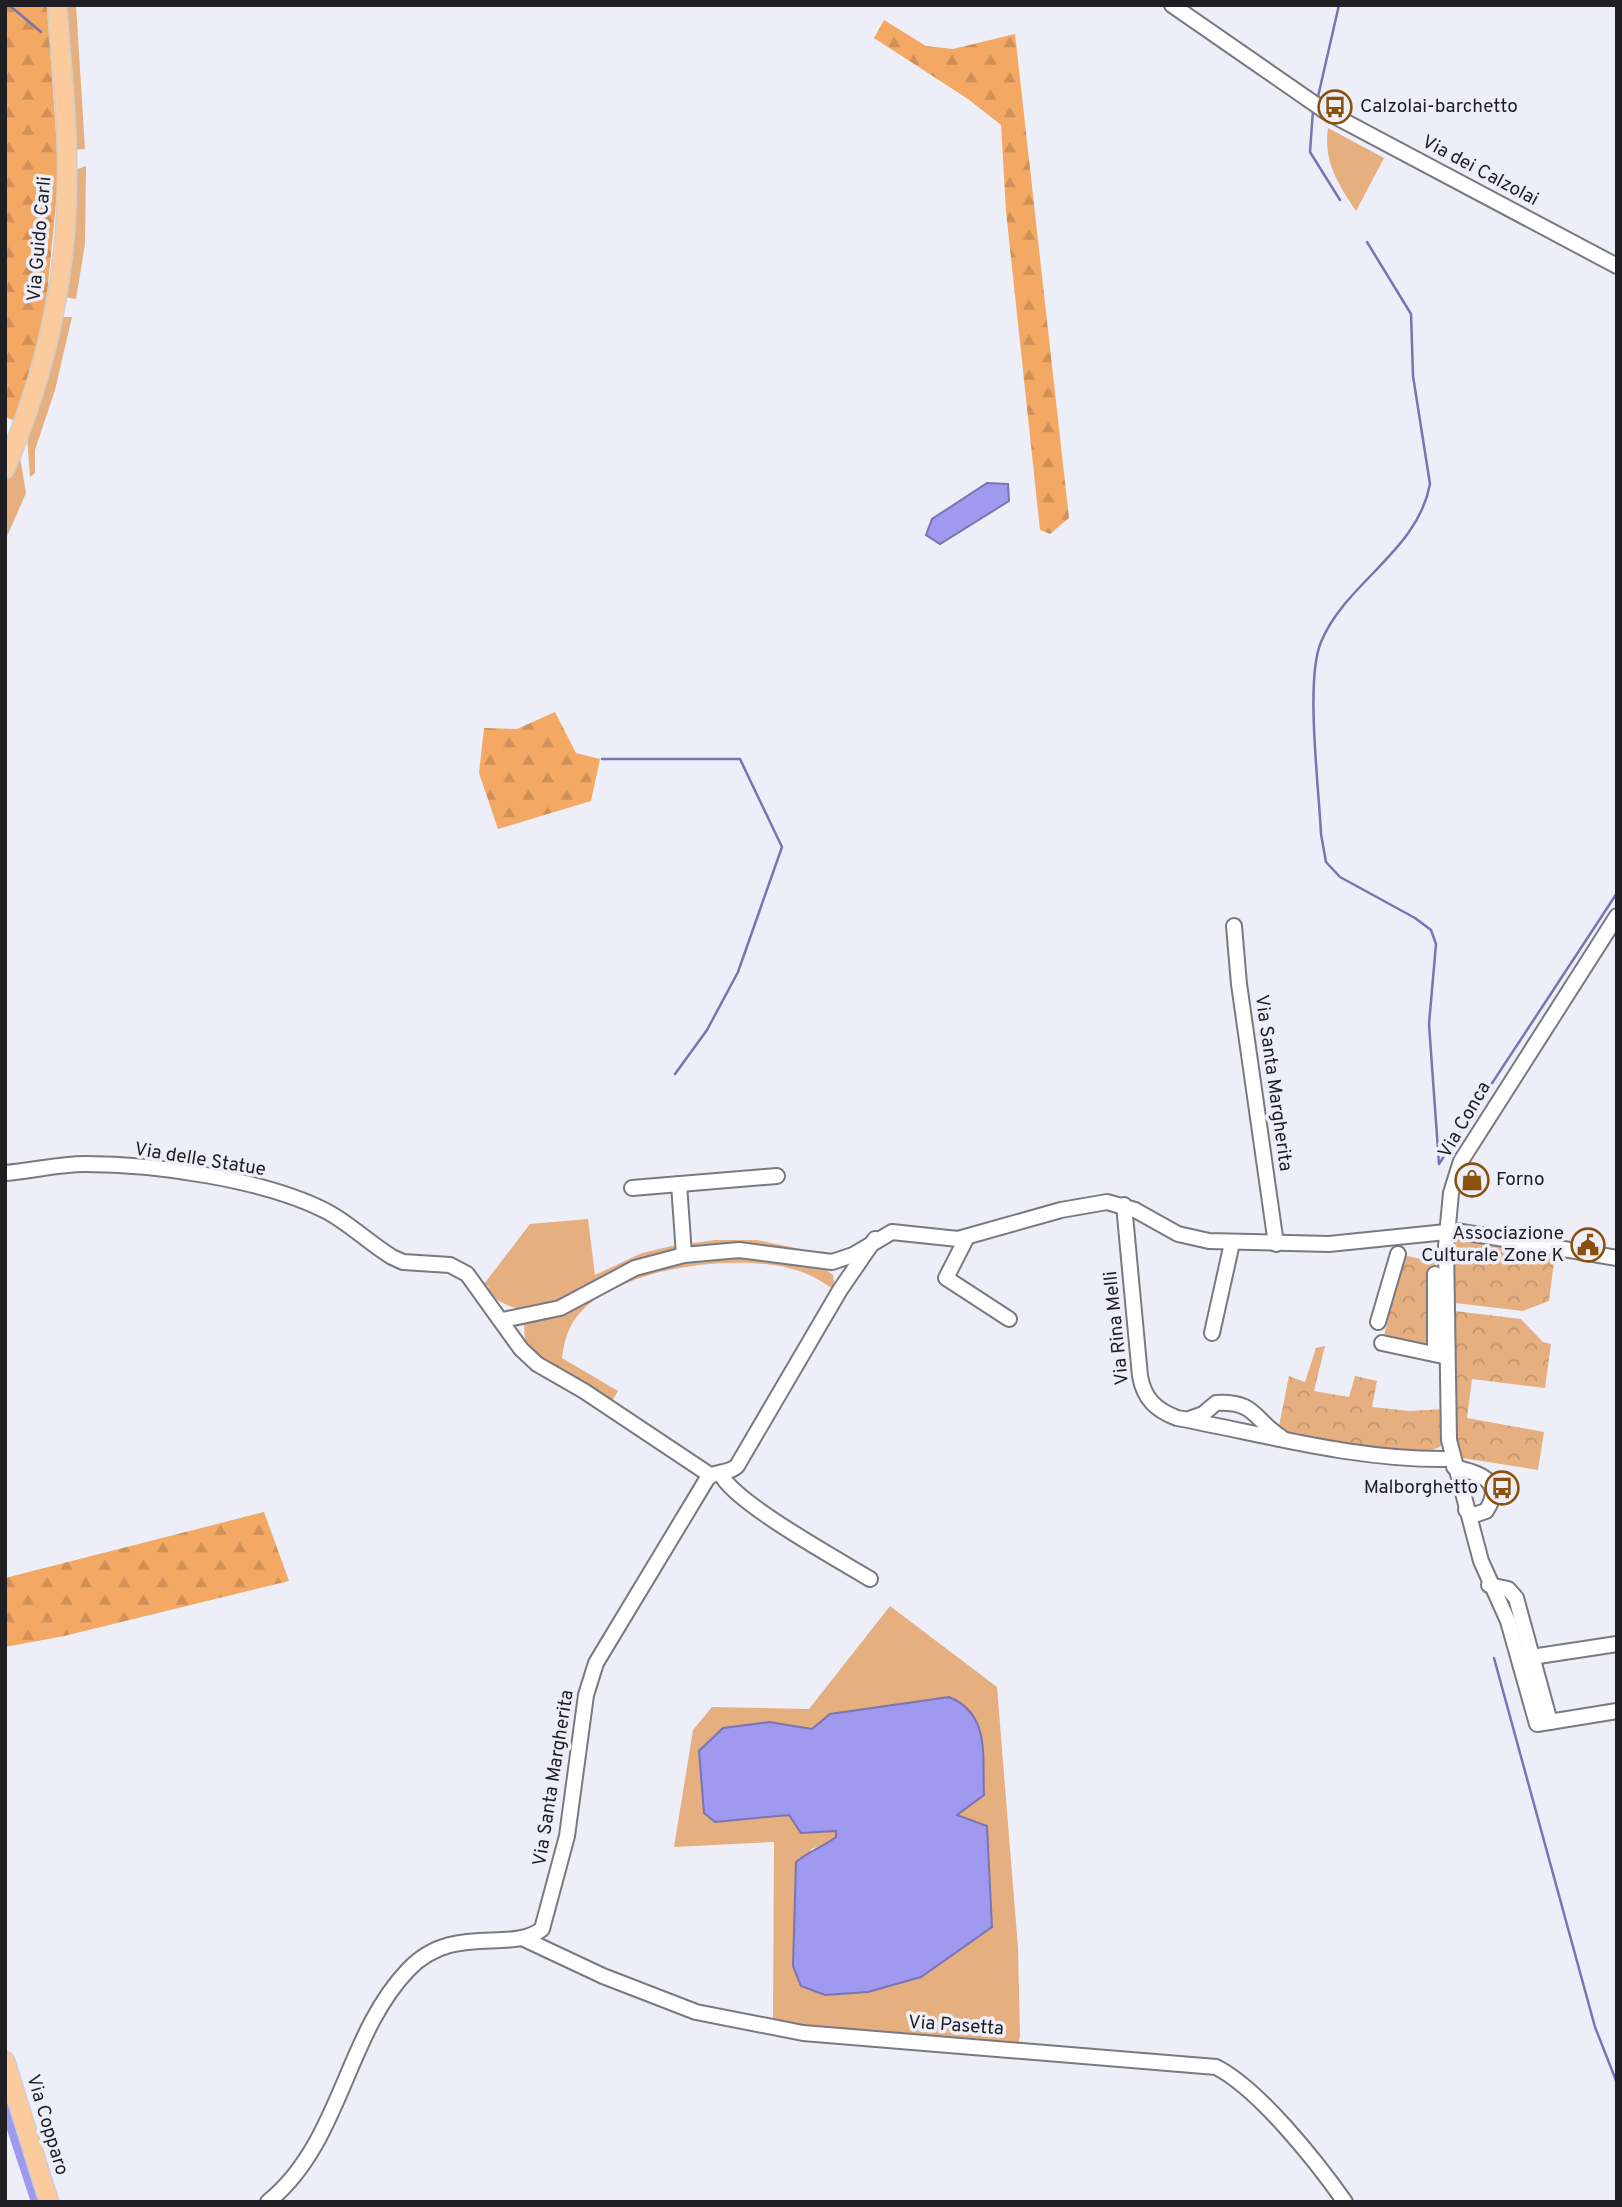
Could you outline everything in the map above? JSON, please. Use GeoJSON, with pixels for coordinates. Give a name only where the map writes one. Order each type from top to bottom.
{"type":"FeatureCollection","features":[{"type":"Feature","properties":{"kind":"main road","name":"Via Guido Carli"},"geometry":{"type":"LineString","coordinates":[[5,469],[44,360],[64,255],[67,159],[57,5]]}},
{"type":"Feature","properties":{"kind":"main road","name":"Via Copparo"},"geometry":{"type":"LineString","coordinates":[[5,2061],[50,2202]]}},
{"type":"Feature","properties":{"kind":"street","name":"Via dei Calzolai"},"geometry":{"type":"LineString","coordinates":[[1172,5],[1325,111],[1617,266]]}},
{"type":"Feature","properties":{"kind":"street","name":"Via Conca"},"geometry":{"type":"LineString","coordinates":[[1617,916],[1467,1149],[1453,1184],[1447,1231],[1441,1355],[1452,1463],[1489,1586],[1525,1658],[1537,1724],[1617,1711]]}},
{"type":"Feature","properties":{"kind":"street","name":"Via Santa Margherita"},"geometry":{"type":"LineString","coordinates":[[1234,926],[1239,984],[1276,1244]]}},
{"type":"Feature","properties":{"kind":"street","name":"Via delle Statue"},"geometry":{"type":"LineString","coordinates":[[5,1172],[101,1164],[210,1177],[283,1194],[328,1212],[402,1262],[459,1269],[475,1282],[521,1349],[537,1364],[716,1475],[746,1499],[870,1579]]}},
{"type":"Feature","properties":{"kind":"street"},"geometry":{"type":"LineString","coordinates":[[632,1188],[777,1176]]}},
{"type":"Feature","properties":{"kind":"street"},"geometry":{"type":"LineString","coordinates":[[679,1184],[684,1255]]}},
{"type":"Feature","properties":{"kind":"street"},"geometry":{"type":"LineString","coordinates":[[503,1320],[560,1308],[635,1268],[684,1255],[739,1250],[843,1266],[886,1233],[904,1231],[950,1239],[967,1237],[1080,1205],[1107,1202],[1124,1205],[1178,1234],[1232,1243],[1359,1242],[1447,1231],[1617,1258]]}},
{"type":"Feature","properties":{"kind":"street","name":"Via Rina Melli"},"geometry":{"type":"LineString","coordinates":[[1124,1205],[1143,1390],[1148,1400],[1163,1411],[1188,1420],[1377,1456],[1452,1463]]}},
{"type":"Feature","properties":{"kind":"street"},"geometry":{"type":"LineString","coordinates":[[967,1237],[946,1278],[1009,1319]]}},
{"type":"Feature","properties":{"kind":"street"},"geometry":{"type":"LineString","coordinates":[[1212,1333],[1232,1243]]}},
{"type":"Feature","properties":{"kind":"street"},"geometry":{"type":"LineString","coordinates":[[1378,1322],[1398,1254]]}},
{"type":"Feature","properties":{"kind":"street","name":"Via Santa Margherita"},"geometry":{"type":"LineString","coordinates":[[522,1938],[541,1929],[560,1867],[572,1807],[591,1673],[716,1475],[737,1466],[839,1292],[843,1266]]}},
{"type":"Feature","properties":{"kind":"street"},"geometry":{"type":"LineString","coordinates":[[1382,1343],[1441,1355],[1435,1273]]}},
{"type":"Feature","properties":{"kind":"street"},"geometry":{"type":"LineString","coordinates":[[1188,1420],[1203,1415],[1216,1403],[1244,1406],[1256,1412],[1282,1437]]}},
{"type":"Feature","properties":{"kind":"street"},"geometry":{"type":"LineString","coordinates":[[1452,1463],[1480,1474],[1491,1486],[1492,1500],[1486,1511],[1474,1515],[1466,1510]]}},
{"type":"Feature","properties":{"kind":"street"},"geometry":{"type":"LineString","coordinates":[[1525,1658],[1617,1644]]}},
{"type":"Feature","properties":{"kind":"street"},"geometry":{"type":"LineString","coordinates":[[268,2202],[286,2186],[311,2151],[372,2023],[410,1968],[431,1953],[453,1943],[522,1938]]}},
{"type":"Feature","properties":{"kind":"street","name":"Via Pasetta"},"geometry":{"type":"LineString","coordinates":[[522,1938],[603,1976],[696,2012],[803,2033],[1216,2067],[1229,2073],[1283,2125],[1345,2202]]}},
{"type":"Feature","properties":{"kind":"green space"},"geometry":{"type":"Polygon","coordinates":[[[5,5],[47,5],[59,174],[45,314],[18,422],[5,417],[5,5]]]}},
{"type":"Feature","properties":{"kind":"green space"},"geometry":{"type":"Polygon","coordinates":[[[65,5],[76,5],[85,149],[74,150],[65,5]]]}},
{"type":"Feature","properties":{"kind":"green space"},"geometry":{"type":"Polygon","coordinates":[[[884,20],[926,46],[953,49],[1015,34],[1069,518],[1050,534],[1040,530],[1006,211],[1001,125],[968,99],[874,38],[884,20]]]}},
{"type":"Feature","properties":{"kind":"green space"},"geometry":{"type":"Polygon","coordinates":[[[1328,128],[1384,158],[1356,211],[1333,172],[1328,151],[1328,128]]]}},
{"type":"Feature","properties":{"kind":"green space"},"geometry":{"type":"Polygon","coordinates":[[[86,166],[85,244],[76,299],[65,297],[75,170],[86,166]]]}},
{"type":"Feature","properties":{"kind":"green space"},"geometry":{"type":"Polygon","coordinates":[[[62,317],[72,317],[55,390],[35,450],[35,473],[30,477],[27,436],[48,373],[62,317]]]}},
{"type":"Feature","properties":{"kind":"green space"},"geometry":{"type":"Polygon","coordinates":[[[19,451],[26,493],[5,541],[5,484],[19,451]]]}},
{"type":"Feature","properties":{"kind":"green space"},"geometry":{"type":"Polygon","coordinates":[[[555,712],[576,753],[600,759],[591,801],[498,829],[479,773],[484,728],[517,729],[555,712]]]}},
{"type":"Feature","properties":{"kind":"green space"},"geometry":{"type":"Polygon","coordinates":[[[588,1219],[595,1275],[642,1253],[676,1245],[677,1251],[623,1268],[551,1305],[535,1309],[519,1309],[502,1303],[485,1290],[489,1287],[484,1284],[530,1224],[588,1219]]]}},
{"type":"Feature","properties":{"kind":"green space"},"geometry":{"type":"Polygon","coordinates":[[[1455,1236],[1555,1254],[1549,1301],[1523,1311],[1455,1303],[1455,1236]]]}},
{"type":"Feature","properties":{"kind":"green space"},"geometry":{"type":"Polygon","coordinates":[[[715,1240],[757,1240],[819,1253],[839,1253],[834,1256],[687,1249],[686,1244],[715,1240]]]}},
{"type":"Feature","properties":{"kind":"green space"},"geometry":{"type":"Polygon","coordinates":[[[1398,1254],[1435,1262],[1435,1354],[1382,1343],[1387,1324],[1378,1322],[1398,1254]]]}},
{"type":"Feature","properties":{"kind":"green space"},"geometry":{"type":"Polygon","coordinates":[[[731,1255],[823,1268],[833,1275],[835,1290],[802,1272],[749,1263],[684,1267],[623,1284],[598,1298],[579,1314],[567,1334],[562,1358],[618,1391],[612,1401],[542,1363],[525,1345],[524,1324],[558,1316],[609,1285],[663,1264],[731,1255]]]}},
{"type":"Feature","properties":{"kind":"green space"},"geometry":{"type":"Polygon","coordinates":[[[1455,1311],[1521,1319],[1543,1342],[1551,1344],[1545,1388],[1472,1379],[1467,1418],[1544,1432],[1538,1470],[1456,1457],[1452,1395],[1455,1311]]]}},
{"type":"Feature","properties":{"kind":"green space"},"geometry":{"type":"Polygon","coordinates":[[[1325,1346],[1314,1391],[1349,1397],[1355,1376],[1377,1381],[1372,1407],[1410,1411],[1443,1409],[1442,1445],[1430,1450],[1389,1451],[1278,1431],[1289,1376],[1305,1382],[1316,1348],[1325,1346]]]}},
{"type":"Feature","properties":{"kind":"green space"},"geometry":{"type":"Polygon","coordinates":[[[264,1512],[289,1581],[64,1636],[5,1647],[5,1578],[264,1512]]]}},
{"type":"Feature","properties":{"kind":"green space"},"geometry":{"type":"Polygon","coordinates":[[[890,1606],[997,1687],[1018,1948],[1018,2045],[802,2027],[773,2020],[774,1842],[674,1847],[693,1730],[712,1707],[809,1709],[890,1606]],[[769,1722],[715,1822],[789,1815],[836,1831],[836,1837],[827,1844],[811,1849],[801,1986],[825,1995],[868,1992],[957,1816],[813,1729],[769,1722]]]}},
{"type":"Feature","properties":{"kind":"shaded area"},"geometry":{"type":"Polygon","coordinates":[[[987,483],[1008,484],[1009,501],[940,544],[926,535],[932,519],[987,483]]]}},
{"type":"Feature","properties":{"kind":"shaded area"},"geometry":{"type":"Polygon","coordinates":[[[949,1697],[972,1714],[982,1738],[984,1795],[957,1815],[987,1826],[992,1927],[921,1977],[868,1992],[825,1995],[801,1986],[793,1966],[796,1862],[836,1837],[836,1831],[801,1833],[789,1815],[715,1822],[704,1813],[699,1751],[723,1728],[769,1722],[812,1729],[830,1714],[949,1697]]]}},
{"type":"Feature","properties":{"kind":"waterway"},"geometry":{"type":"LineString","coordinates":[[9,5],[41,32]]}},
{"type":"Feature","properties":{"kind":"waterway"},"geometry":{"type":"LineString","coordinates":[[1317,101],[1339,5]]}},
{"type":"Feature","properties":{"kind":"waterway"},"geometry":{"type":"LineString","coordinates":[[1313,110],[1310,152],[1340,200]]}},
{"type":"Feature","properties":{"kind":"waterway"},"geometry":{"type":"LineString","coordinates":[[1367,242],[1411,314],[1413,376],[1430,484],[1423,508],[1411,529],[1397,548],[1346,602],[1321,642],[1316,659],[1313,707],[1321,834],[1326,862],[1340,877],[1415,918],[1431,930],[1436,944],[1429,1024],[1439,1164]]}},
{"type":"Feature","properties":{"kind":"waterway"},"geometry":{"type":"LineString","coordinates":[[602,759],[740,759],[782,847],[738,972],[707,1030],[675,1074]]}},
{"type":"Feature","properties":{"kind":"waterway"},"geometry":{"type":"LineString","coordinates":[[1439,1164],[1617,893]]}},
{"type":"Feature","properties":{"kind":"waterway"},"geometry":{"type":"LineString","coordinates":[[1494,1658],[1595,2027],[1617,2083]]}},
{"type":"Feature","properties":{"kind":"waterway"},"geometry":{"type":"LineString","coordinates":[[5,2108],[36,2202]]}},
{"type":"Feature","properties":{"kind":"place","name":"Calzolai-barchetto"},"geometry":{"type":"Point","coordinates":[1335,107]}},
{"type":"Feature","properties":{"kind":"place","name":"Forno"},"geometry":{"type":"Point","coordinates":[1472,1180]}},
{"type":"Feature","properties":{"kind":"place","name":"Associazione Culturale Zone K"},"geometry":{"type":"Point","coordinates":[1588,1245]}},
{"type":"Feature","properties":{"kind":"place","name":"Malborghetto"},"geometry":{"type":"Point","coordinates":[1502,1488]}}]}
